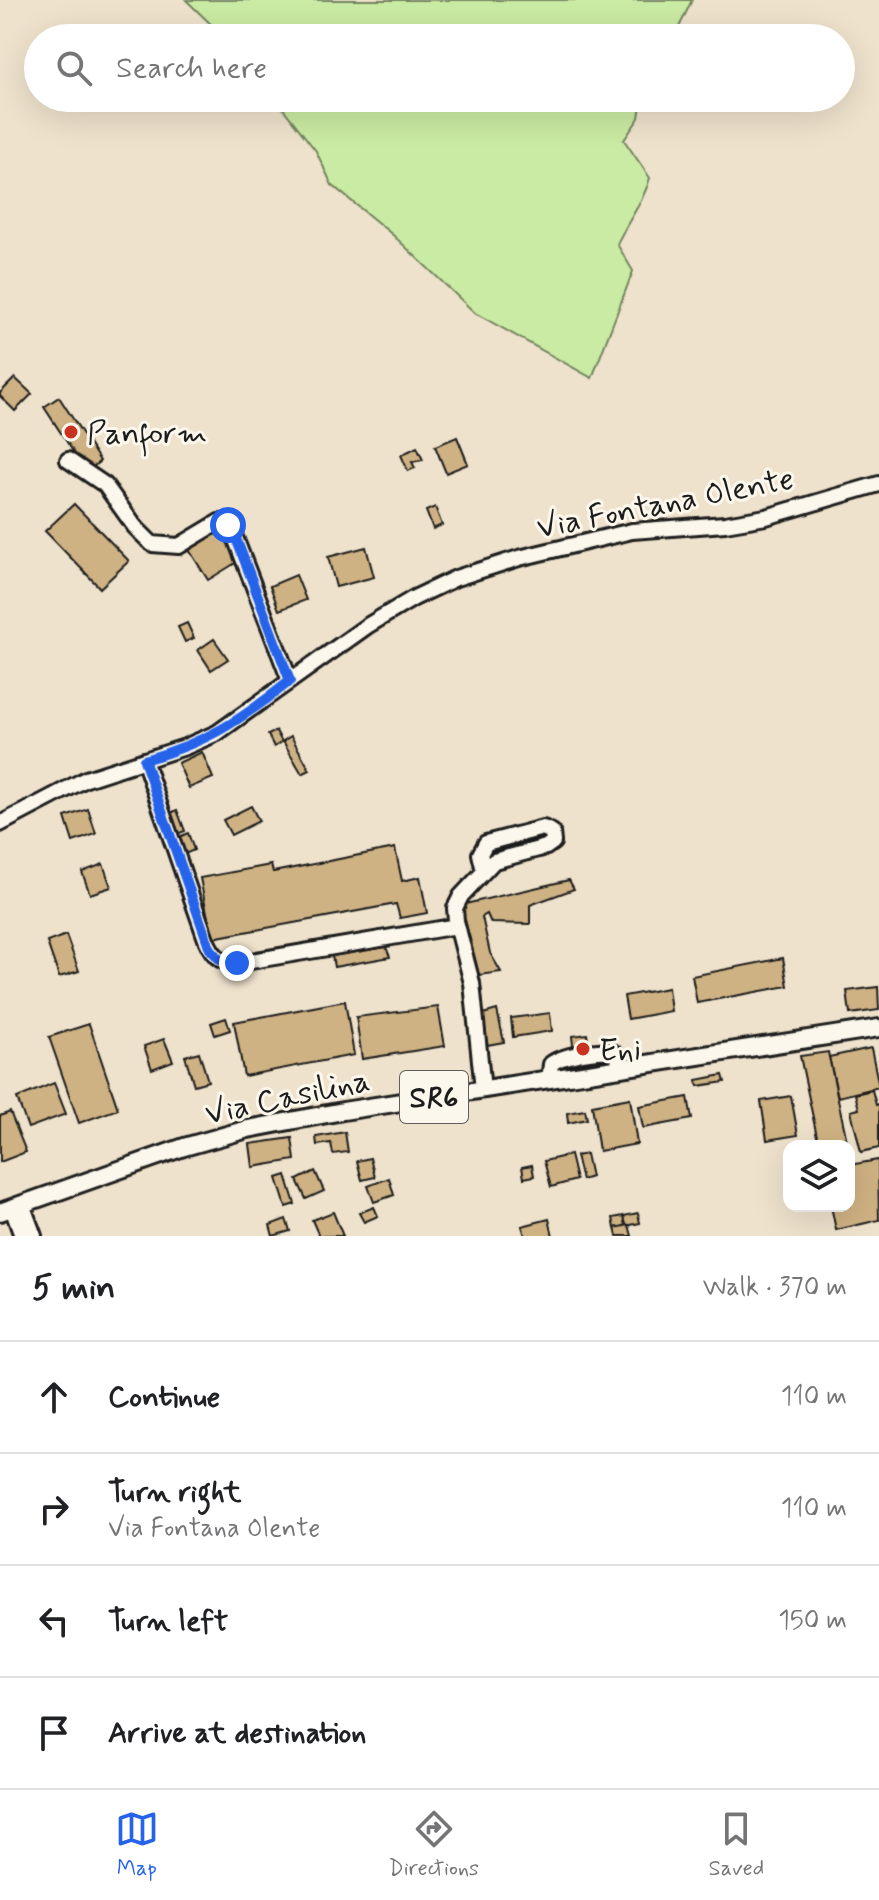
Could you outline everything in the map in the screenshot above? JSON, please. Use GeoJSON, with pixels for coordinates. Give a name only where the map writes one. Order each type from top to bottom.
{"type":"FeatureCollection","features":[{"type":"Feature","properties":{"kind":"main road","name":"Via Casilina"},"geometry":{"type":"LineString","coordinates":[[11,1208],[157,1156],[248,1129],[343,1111],[879,1028]]}},
{"type":"Feature","properties":{"kind":"street"},"geometry":{"type":"LineString","coordinates":[[68,460],[105,485],[135,527],[152,544],[179,546],[219,522],[231,527],[290,681]]}},
{"type":"Feature","properties":{"kind":"street","name":"Via Fontana Olente"},"geometry":{"type":"LineString","coordinates":[[0,824],[77,783],[191,745],[217,733],[345,641],[414,598],[479,570],[640,530],[757,519],[879,484]]}},
{"type":"Feature","properties":{"kind":"street"},"geometry":{"type":"LineString","coordinates":[[144,760],[206,939],[214,956],[220,960],[245,962],[457,926]]}},
{"type":"Feature","properties":{"kind":"street"},"geometry":{"type":"LineString","coordinates":[[483,1090],[472,983],[457,926],[456,904],[484,871],[501,858],[550,845],[554,839],[552,832],[543,828],[486,843],[480,854],[484,871]]}},
{"type":"Feature","properties":{"kind":"street"},"geometry":{"type":"LineString","coordinates":[[11,1208],[22,1236]]}},
{"type":"Feature","properties":{"kind":"street"},"geometry":{"type":"LineString","coordinates":[[11,1208],[34,1236]]}},
{"type":"Feature","properties":{"kind":"green space"},"geometry":{"type":"Polygon","coordinates":[[[186,0],[692,0],[681,24],[211,24],[186,0]]]}},
{"type":"Feature","properties":{"kind":"green space"},"geometry":{"type":"Polygon","coordinates":[[[286,112],[640,112],[624,140],[650,178],[617,244],[633,271],[592,378],[475,313],[394,236],[332,185],[316,151],[286,112]]]}},
{"type":"Feature","properties":{"kind":"building"},"geometry":{"type":"Polygon","coordinates":[[[15,378],[32,394],[15,411],[0,393],[15,378]]]}},
{"type":"Feature","properties":{"kind":"building"},"geometry":{"type":"Polygon","coordinates":[[[59,397],[100,461],[93,467],[82,465],[44,407],[59,397]]]}},
{"type":"Feature","properties":{"kind":"building"},"geometry":{"type":"Polygon","coordinates":[[[457,437],[468,464],[446,473],[435,446],[457,437]]]}},
{"type":"Feature","properties":{"kind":"building"},"geometry":{"type":"Polygon","coordinates":[[[417,447],[423,460],[412,462],[415,468],[408,471],[401,455],[417,447]]]}},
{"type":"Feature","properties":{"kind":"building"},"geometry":{"type":"Polygon","coordinates":[[[74,504],[129,561],[100,588],[45,531],[74,504]]]}},
{"type":"Feature","properties":{"kind":"building"},"geometry":{"type":"Polygon","coordinates":[[[435,507],[442,525],[433,529],[426,511],[435,507]]]}},
{"type":"Feature","properties":{"kind":"building"},"geometry":{"type":"Polygon","coordinates":[[[221,524],[242,559],[208,580],[186,545],[221,524]]]}},
{"type":"Feature","properties":{"kind":"building"},"geometry":{"type":"Polygon","coordinates":[[[366,547],[374,577],[336,587],[328,557],[366,547]]]}},
{"type":"Feature","properties":{"kind":"building"},"geometry":{"type":"Polygon","coordinates":[[[296,575],[306,600],[279,610],[270,586],[296,575]]]}},
{"type":"Feature","properties":{"kind":"building"},"geometry":{"type":"Polygon","coordinates":[[[187,623],[194,638],[185,642],[178,627],[187,623]]]}},
{"type":"Feature","properties":{"kind":"building"},"geometry":{"type":"Polygon","coordinates":[[[214,639],[228,659],[211,670],[198,650],[214,639]]]}},
{"type":"Feature","properties":{"kind":"building"},"geometry":{"type":"Polygon","coordinates":[[[276,731],[282,742],[274,747],[268,735],[276,731]]]}},
{"type":"Feature","properties":{"kind":"building"},"geometry":{"type":"Polygon","coordinates":[[[291,736],[310,770],[302,774],[283,741],[291,736]]]}},
{"type":"Feature","properties":{"kind":"building"},"geometry":{"type":"Polygon","coordinates":[[[202,752],[213,778],[189,788],[178,763],[202,752]]]}},
{"type":"Feature","properties":{"kind":"building"},"geometry":{"type":"Polygon","coordinates":[[[251,806],[259,821],[231,835],[223,820],[251,806]]]}},
{"type":"Feature","properties":{"kind":"building"},"geometry":{"type":"Polygon","coordinates":[[[88,809],[96,834],[73,842],[65,817],[88,809]]]}},
{"type":"Feature","properties":{"kind":"building"},"geometry":{"type":"Polygon","coordinates":[[[177,810],[185,831],[177,834],[169,814],[177,810]]]}},
{"type":"Feature","properties":{"kind":"building"},"geometry":{"type":"Polygon","coordinates":[[[188,833],[194,850],[185,854],[179,837],[188,833]]]}},
{"type":"Feature","properties":{"kind":"building"},"geometry":{"type":"Polygon","coordinates":[[[395,848],[402,881],[420,877],[427,913],[400,918],[396,904],[212,938],[200,878],[271,865],[273,872],[395,848]]]}},
{"type":"Feature","properties":{"kind":"building"},"geometry":{"type":"Polygon","coordinates":[[[103,864],[111,887],[90,894],[82,872],[103,864]]]}},
{"type":"Feature","properties":{"kind":"building"},"geometry":{"type":"Polygon","coordinates":[[[569,880],[574,889],[530,905],[530,924],[491,923],[487,914],[482,917],[490,953],[501,972],[479,975],[461,905],[569,880]]]}},
{"type":"Feature","properties":{"kind":"building"},"geometry":{"type":"Polygon","coordinates":[[[66,935],[79,971],[59,977],[47,942],[66,935]]]}},
{"type":"Feature","properties":{"kind":"building"},"geometry":{"type":"Polygon","coordinates":[[[386,947],[390,957],[334,967],[332,956],[386,947]]]}},
{"type":"Feature","properties":{"kind":"building"},"geometry":{"type":"Polygon","coordinates":[[[783,958],[788,986],[697,1003],[692,976],[783,958]]]}},
{"type":"Feature","properties":{"kind":"building"},"geometry":{"type":"Polygon","coordinates":[[[878,987],[879,1010],[850,1014],[847,991],[878,987]]]}},
{"type":"Feature","properties":{"kind":"building"},"geometry":{"type":"Polygon","coordinates":[[[668,988],[671,1011],[628,1019],[624,996],[668,988]]]}},
{"type":"Feature","properties":{"kind":"building"},"geometry":{"type":"Polygon","coordinates":[[[345,1001],[354,1055],[244,1076],[234,1022],[345,1001]]]}},
{"type":"Feature","properties":{"kind":"building"},"geometry":{"type":"Polygon","coordinates":[[[438,1007],[445,1046],[362,1059],[356,1017],[438,1007]]]}},
{"type":"Feature","properties":{"kind":"building"},"geometry":{"type":"Polygon","coordinates":[[[497,1010],[504,1042],[487,1045],[483,1014],[497,1010]]]}},
{"type":"Feature","properties":{"kind":"building"},"geometry":{"type":"Polygon","coordinates":[[[550,1013],[552,1031],[513,1037],[511,1018],[550,1013]]]}},
{"type":"Feature","properties":{"kind":"building"},"geometry":{"type":"Polygon","coordinates":[[[226,1018],[230,1030],[215,1035],[211,1023],[226,1018]]]}},
{"type":"Feature","properties":{"kind":"building"},"geometry":{"type":"Polygon","coordinates":[[[89,1024],[118,1109],[79,1123],[49,1037],[89,1024]]]}},
{"type":"Feature","properties":{"kind":"building"},"geometry":{"type":"Polygon","coordinates":[[[587,1034],[591,1061],[575,1063],[572,1036],[587,1034]]]}},
{"type":"Feature","properties":{"kind":"building"},"geometry":{"type":"Polygon","coordinates":[[[164,1039],[173,1061],[152,1069],[144,1046],[164,1039]]]}},
{"type":"Feature","properties":{"kind":"building"},"geometry":{"type":"Polygon","coordinates":[[[871,1048],[879,1087],[838,1097],[829,1057],[871,1048]]]}},
{"type":"Feature","properties":{"kind":"building"},"geometry":{"type":"Polygon","coordinates":[[[199,1052],[208,1081],[194,1085],[185,1056],[199,1052]]]}},
{"type":"Feature","properties":{"kind":"building"},"geometry":{"type":"Polygon","coordinates":[[[828,1052],[847,1140],[818,1140],[800,1056],[828,1052]]]}},
{"type":"Feature","properties":{"kind":"building"},"geometry":{"type":"Polygon","coordinates":[[[723,1075],[725,1082],[698,1086],[697,1080],[723,1075]]]}},
{"type":"Feature","properties":{"kind":"building"},"geometry":{"type":"Polygon","coordinates":[[[54,1083],[66,1114],[28,1128],[17,1098],[54,1083]]]}},
{"type":"Feature","properties":{"kind":"building"},"geometry":{"type":"Polygon","coordinates":[[[872,1090],[876,1105],[879,1104],[879,1148],[861,1152],[851,1111],[859,1109],[855,1094],[872,1090]]]}},
{"type":"Feature","properties":{"kind":"building"},"geometry":{"type":"Polygon","coordinates":[[[791,1096],[798,1135],[767,1140],[761,1101],[791,1096]]]}},
{"type":"Feature","properties":{"kind":"building"},"geometry":{"type":"Polygon","coordinates":[[[688,1097],[692,1119],[643,1128],[639,1106],[688,1097]]]}},
{"type":"Feature","properties":{"kind":"building"},"geometry":{"type":"Polygon","coordinates":[[[630,1098],[637,1144],[599,1151],[592,1105],[630,1098]]]}},
{"type":"Feature","properties":{"kind":"building"},"geometry":{"type":"Polygon","coordinates":[[[585,1110],[587,1119],[568,1123],[567,1113],[585,1110]]]}},
{"type":"Feature","properties":{"kind":"building"},"geometry":{"type":"Polygon","coordinates":[[[10,1112],[26,1152],[0,1162],[0,1116],[10,1112]]]}},
{"type":"Feature","properties":{"kind":"building"},"geometry":{"type":"Polygon","coordinates":[[[345,1132],[348,1152],[333,1154],[331,1143],[317,1145],[316,1137],[345,1132]]]}},
{"type":"Feature","properties":{"kind":"building"},"geometry":{"type":"Polygon","coordinates":[[[292,1138],[295,1160],[253,1167],[250,1144],[292,1138]]]}},
{"type":"Feature","properties":{"kind":"building"},"geometry":{"type":"Polygon","coordinates":[[[586,1154],[591,1177],[582,1180],[576,1156],[586,1154]]]}},
{"type":"Feature","properties":{"kind":"building"},"geometry":{"type":"Polygon","coordinates":[[[570,1155],[576,1180],[551,1187],[544,1161],[570,1155]]]}},
{"type":"Feature","properties":{"kind":"building"},"geometry":{"type":"Polygon","coordinates":[[[370,1158],[375,1177],[362,1180],[357,1161],[370,1158]]]}},
{"type":"Feature","properties":{"kind":"building"},"geometry":{"type":"Polygon","coordinates":[[[878,1160],[879,1220],[836,1230],[832,1212],[855,1212],[855,1164],[878,1160]]]}},
{"type":"Feature","properties":{"kind":"building"},"geometry":{"type":"Polygon","coordinates":[[[532,1165],[534,1176],[524,1178],[522,1167],[532,1165]]]}},
{"type":"Feature","properties":{"kind":"building"},"geometry":{"type":"Polygon","coordinates":[[[315,1171],[324,1191],[306,1199],[297,1180],[315,1171]]]}},
{"type":"Feature","properties":{"kind":"building"},"geometry":{"type":"Polygon","coordinates":[[[286,1175],[295,1204],[286,1207],[277,1178],[286,1175]]]}},
{"type":"Feature","properties":{"kind":"building"},"geometry":{"type":"Polygon","coordinates":[[[389,1178],[394,1195],[374,1202],[368,1186],[389,1178]]]}},
{"type":"Feature","properties":{"kind":"building"},"geometry":{"type":"Polygon","coordinates":[[[374,1207],[378,1216],[364,1222],[359,1213],[374,1207]]]}},
{"type":"Feature","properties":{"kind":"building"},"geometry":{"type":"Polygon","coordinates":[[[333,1212],[343,1236],[319,1236],[312,1220],[333,1212]]]}},
{"type":"Feature","properties":{"kind":"building"},"geometry":{"type":"Polygon","coordinates":[[[638,1213],[640,1223],[626,1226],[624,1216],[638,1213]]]}},
{"type":"Feature","properties":{"kind":"building"},"geometry":{"type":"Polygon","coordinates":[[[624,1216],[626,1226],[615,1228],[613,1218],[624,1216]]]}},
{"type":"Feature","properties":{"kind":"building"},"geometry":{"type":"Polygon","coordinates":[[[286,1219],[290,1231],[273,1236],[270,1225],[286,1219]]]}},
{"type":"Feature","properties":{"kind":"building"},"geometry":{"type":"Polygon","coordinates":[[[549,1219],[553,1236],[525,1236],[522,1226],[549,1219]]]}},
{"type":"Feature","properties":{"kind":"building"},"geometry":{"type":"Polygon","coordinates":[[[629,1225],[632,1236],[617,1236],[615,1228],[629,1225]]]}},
{"type":"Feature","properties":{"kind":"place","name":"Panform"},"geometry":{"type":"Point","coordinates":[71,432]}},
{"type":"Feature","properties":{"kind":"place","name":"Eni"},"geometry":{"type":"Point","coordinates":[583,1049]}},
{"type":"Feature","properties":{"kind":"route"},"geometry":{"type":"LineString","coordinates":[[228,525],[234,533],[290,681],[217,733],[144,760],[210,949],[225,963],[237,963]]}}]}
